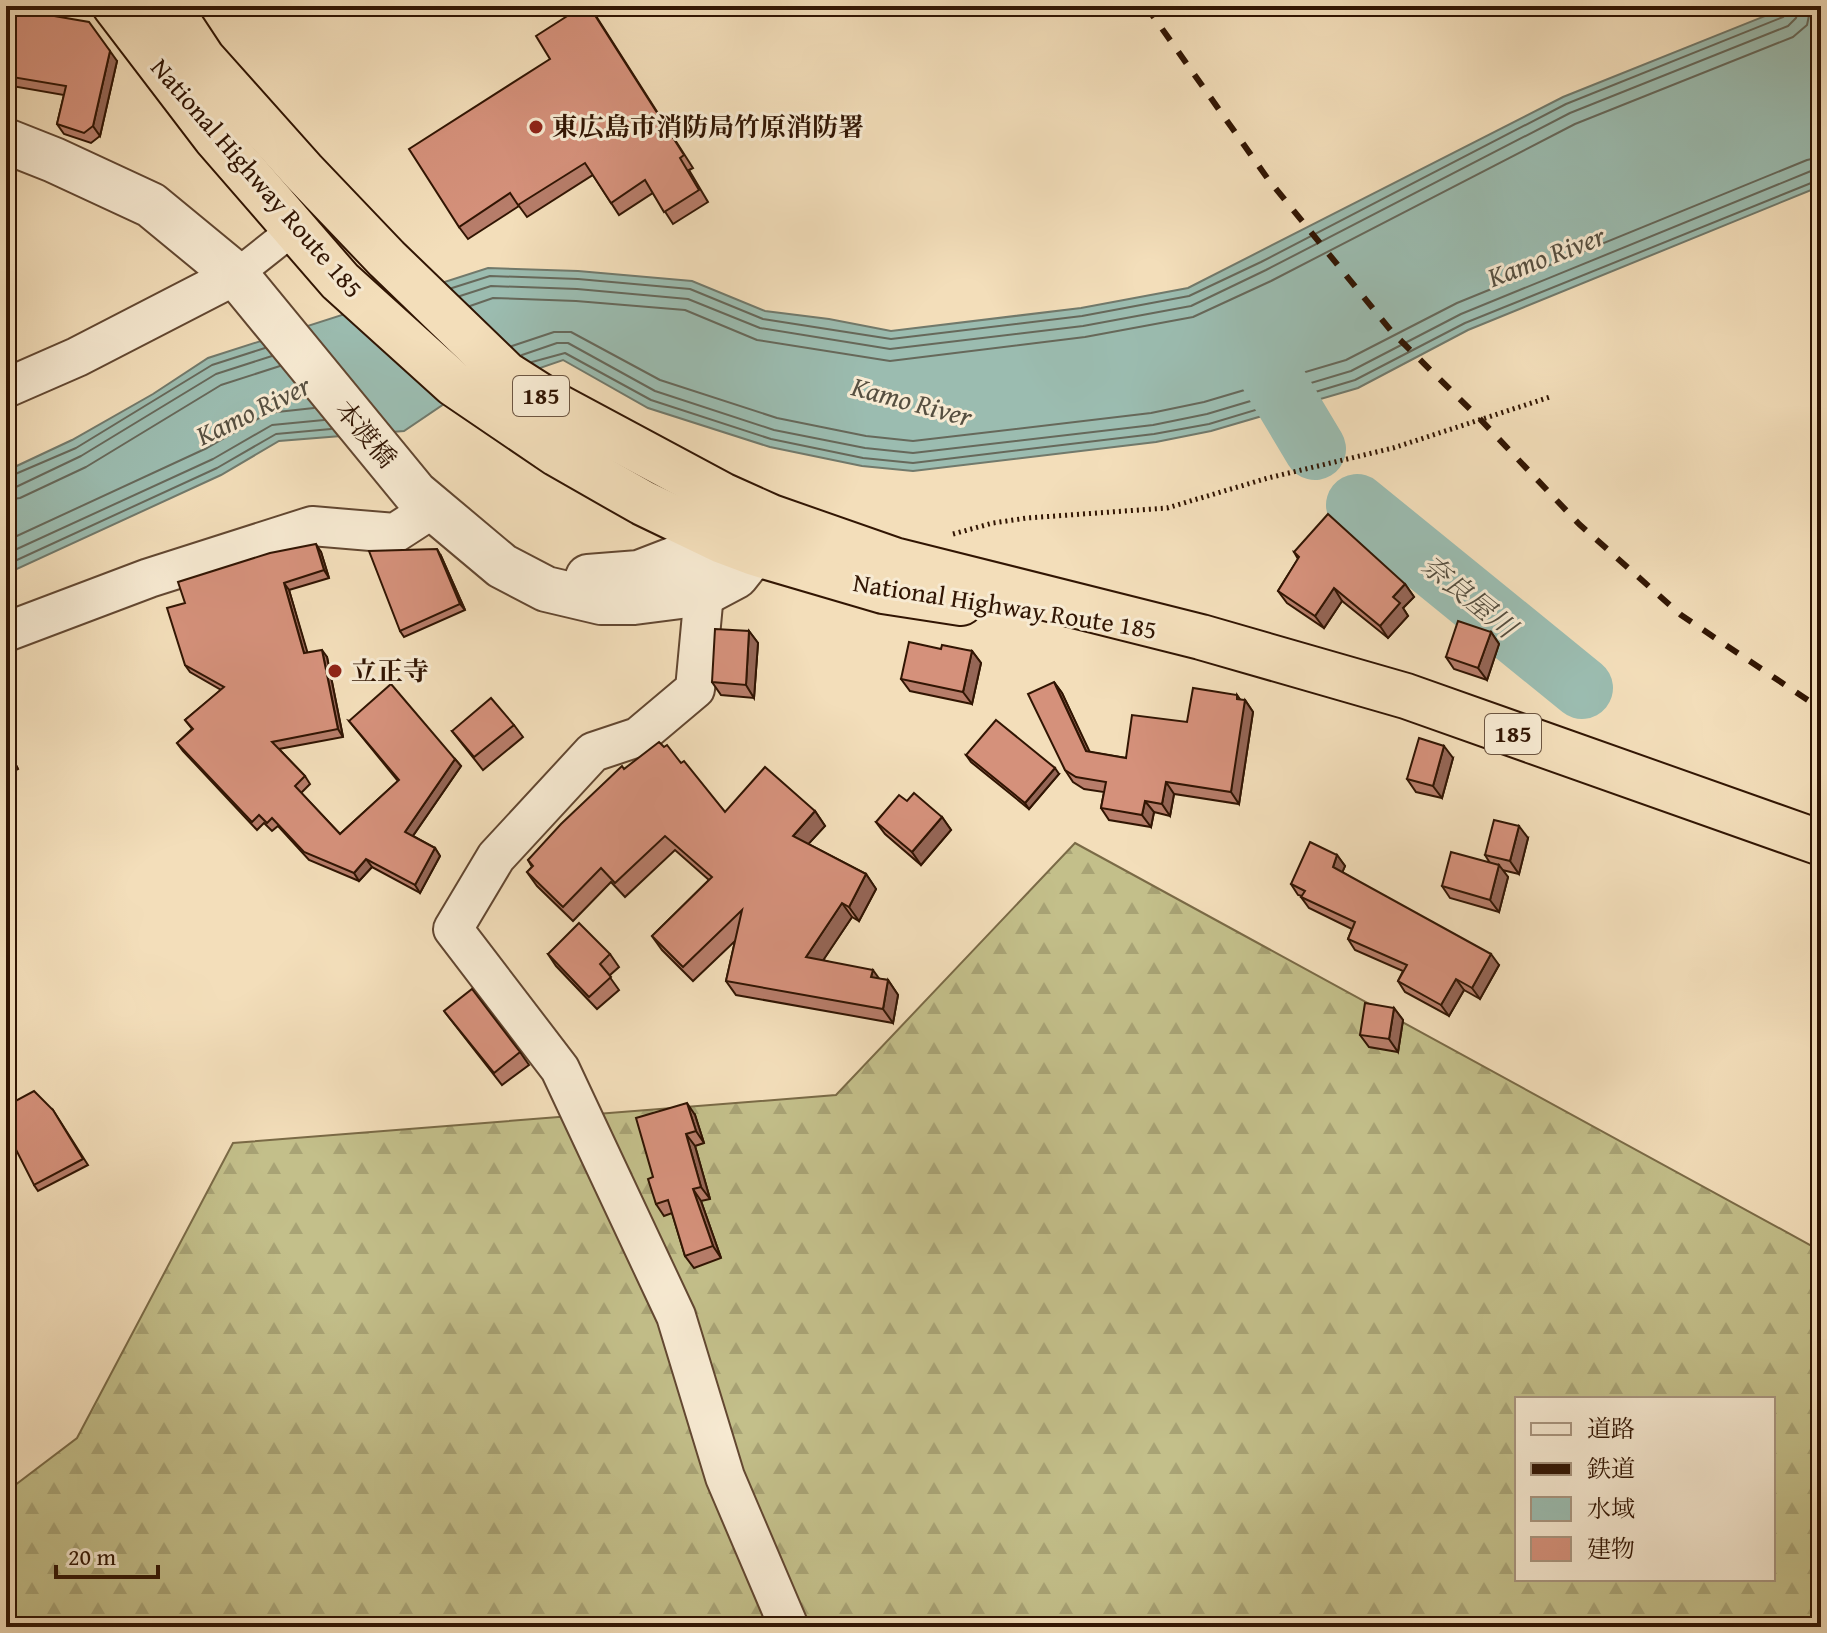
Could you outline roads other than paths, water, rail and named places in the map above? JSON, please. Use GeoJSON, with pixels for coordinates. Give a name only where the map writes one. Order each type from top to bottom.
{"type":"FeatureCollection","features":[{"type":"Feature","properties":{"kind":"highway","name":"National Highway Route 185"},"geometry":{"type":"LineString","coordinates":[[115,6],[215,137],[340,281],[454,384],[557,454],[643,503],[742,523],[1201,637],[1406,696],[1821,843]]}},
{"type":"Feature","properties":{"kind":"highway","name":"National Highway Route 185"},"geometry":{"type":"LineString","coordinates":[[168,6],[203,59],[387,259],[506,374],[742,523],[883,591],[1201,637]]}},
{"type":"Feature","properties":{"kind":"street","name":"本渡橋"},"geometry":{"type":"LineString","coordinates":[[6,141],[151,205],[246,288],[424,501]]}},
{"type":"Feature","properties":{"kind":"street"},"geometry":{"type":"LineString","coordinates":[[6,388],[246,288],[294,229]]}},
{"type":"Feature","properties":{"kind":"street"},"geometry":{"type":"LineString","coordinates":[[424,501],[521,553],[587,577],[639,573],[742,523]]}},
{"type":"Feature","properties":{"kind":"street"},"geometry":{"type":"LineString","coordinates":[[424,501],[502,566],[546,589],[601,602],[704,593],[736,576],[742,523]]}},
{"type":"Feature","properties":{"kind":"street"},"geometry":{"type":"LineString","coordinates":[[6,632],[149,578],[312,526],[395,533],[424,501]]}},
{"type":"Feature","properties":{"kind":"street"},"geometry":{"type":"LineString","coordinates":[[704,593],[695,689],[638,737],[593,752],[496,857],[453,929],[560,1069],[567,1083],[676,1316],[725,1477],[789,1627]]}},
{"type":"Feature","properties":{"kind":"water","name":"Kamo River"},"geometry":{"type":"Polygon","coordinates":[[[1790,6],[1821,6],[1821,186],[1468,330],[1358,388],[1211,431],[1156,442],[913,471],[862,466],[770,447],[648,408],[563,360],[453,398],[404,431],[279,441],[221,475],[6,574],[6,471],[72,440],[153,394],[208,358],[488,268],[578,271],[692,281],[765,311],[891,331],[1081,308],[1188,288],[1563,97],[1790,6]]]}},
{"type":"Feature","properties":{"kind":"waterway","name":"奈良屋川"},"geometry":{"type":"LineString","coordinates":[[1263,362],[1315,449]]}},
{"type":"Feature","properties":{"kind":"waterway","name":"奈良屋川"},"geometry":{"type":"LineString","coordinates":[[1357,505],[1582,688]]}},
{"type":"Feature","properties":{"kind":"railway"},"geometry":{"type":"LineString","coordinates":[[1146,6],[1268,179],[1392,332],[1579,524],[1681,615],[1821,709]]}},
{"type":"Feature","properties":{"kind":"place","name":"東広島市消防局竹原消防署"},"geometry":{"type":"Point","coordinates":[536,127]}},
{"type":"Feature","properties":{"kind":"place","name":"立正寺"},"geometry":{"type":"Point","coordinates":[335,671]}}]}
